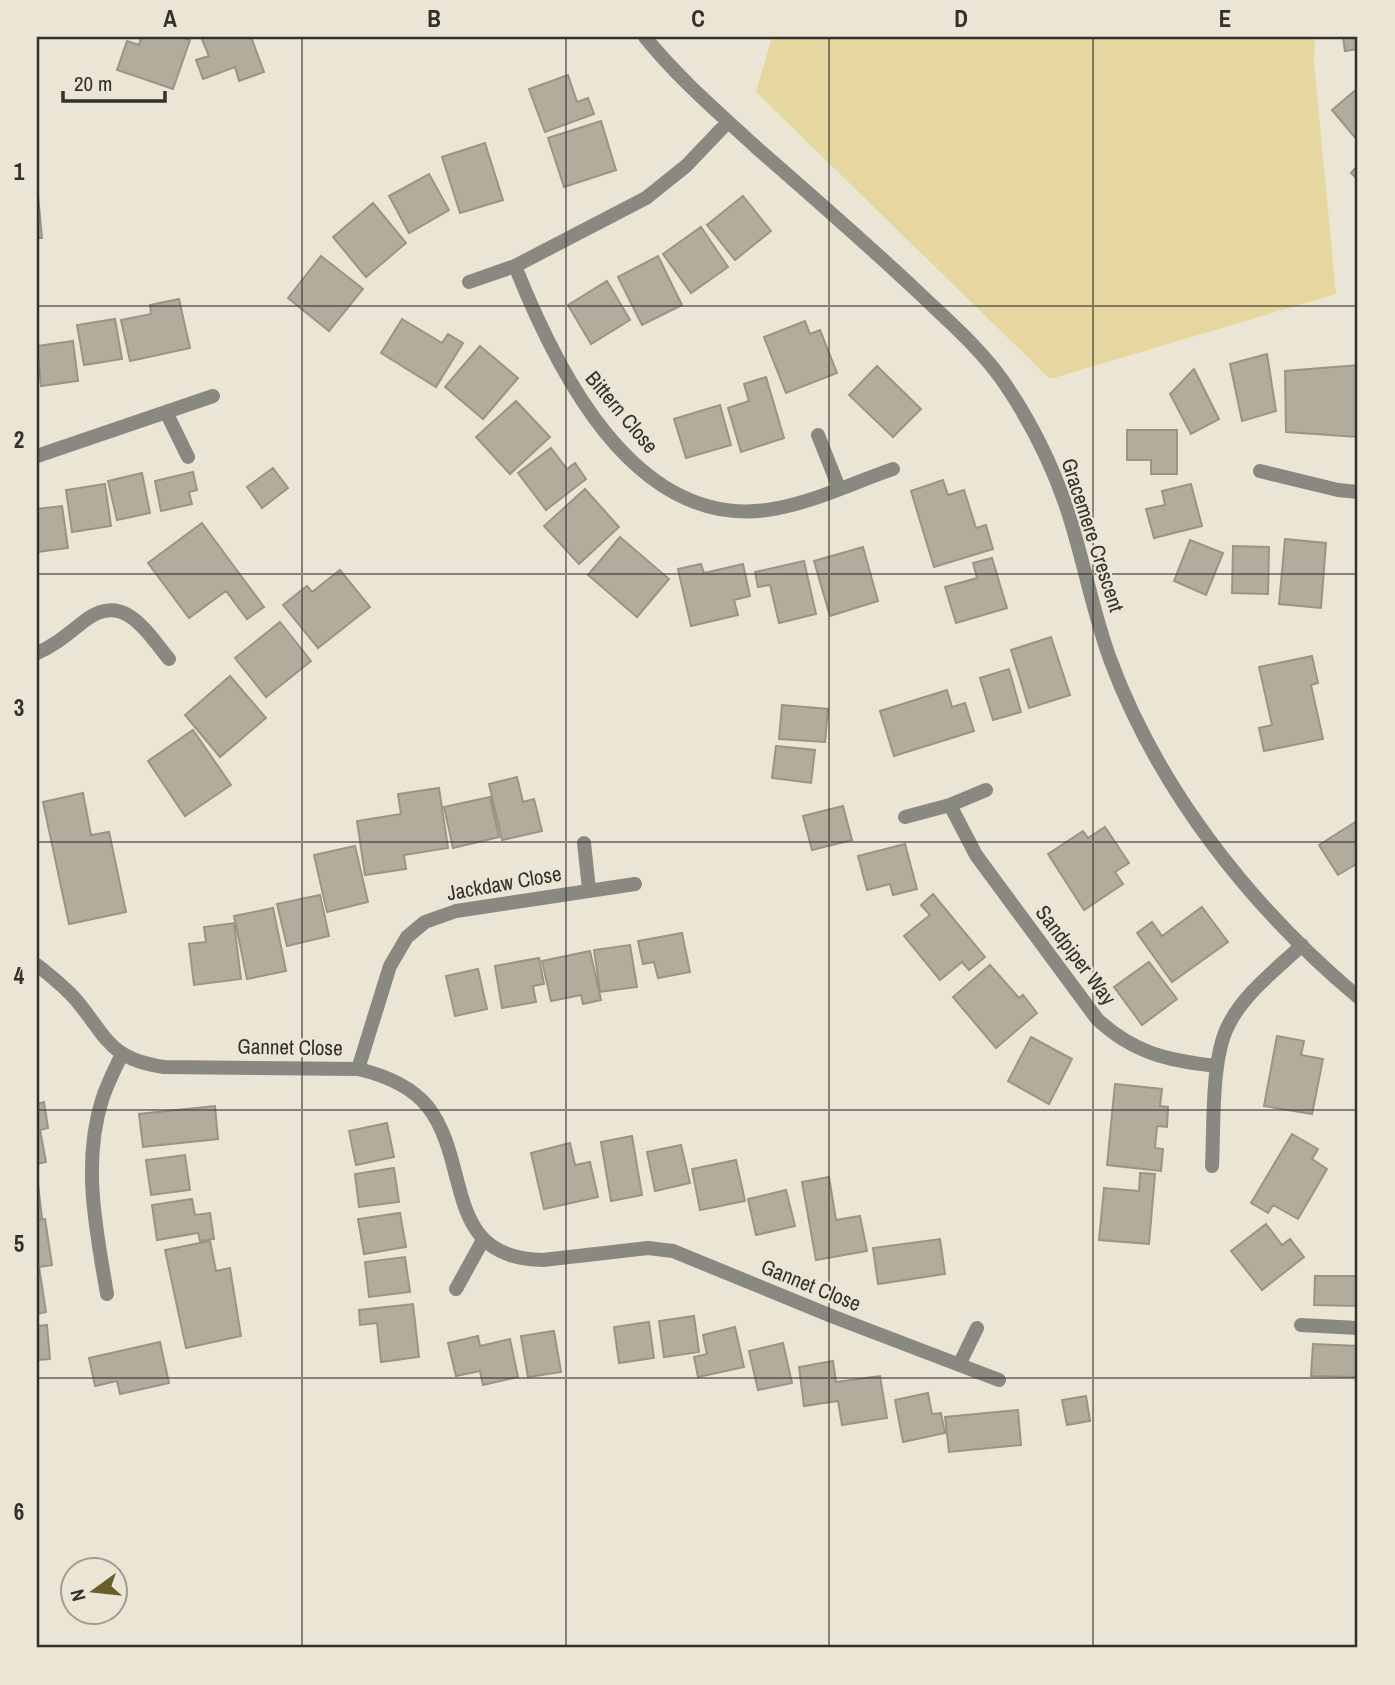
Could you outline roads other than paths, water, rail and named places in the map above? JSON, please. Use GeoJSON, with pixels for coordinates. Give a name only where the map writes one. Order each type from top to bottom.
{"type":"FeatureCollection","features":[{"type":"Feature","properties":{"kind":"street","name":"Gracemere Crescent"},"geometry":{"type":"LineString","coordinates":[[645,37],[728,122],[883,259],[1000,377],[1027,419],[1053,471],[1066,506],[1109,656],[1148,743],[1195,821],[1255,896],[1302,945],[1358,996]]}},
{"type":"Feature","properties":{"kind":"street"},"geometry":{"type":"LineString","coordinates":[[469,282],[515,266],[646,198],[686,166],[728,122]]}},
{"type":"Feature","properties":{"kind":"street","name":"Bittern Close"},"geometry":{"type":"LineString","coordinates":[[515,266],[544,334],[575,392],[614,441],[657,482],[702,506],[746,511],[792,505],[893,469]]}},
{"type":"Feature","properties":{"kind":"street"},"geometry":{"type":"LineString","coordinates":[[37,456],[213,396]]}},
{"type":"Feature","properties":{"kind":"street"},"geometry":{"type":"LineString","coordinates":[[166,412],[188,457]]}},
{"type":"Feature","properties":{"kind":"street"},"geometry":{"type":"LineString","coordinates":[[818,435],[839,488]]}},
{"type":"Feature","properties":{"kind":"street"},"geometry":{"type":"LineString","coordinates":[[1260,471],[1358,492]]}},
{"type":"Feature","properties":{"kind":"street"},"geometry":{"type":"LineString","coordinates":[[37,653],[50,648],[89,617],[116,609],[127,613],[141,625],[169,659]]}},
{"type":"Feature","properties":{"kind":"street"},"geometry":{"type":"LineString","coordinates":[[905,817],[950,805],[986,790]]}},
{"type":"Feature","properties":{"kind":"street","name":"Sandpiper Way"},"geometry":{"type":"LineString","coordinates":[[950,805],[976,855],[1097,1019],[1112,1033],[1130,1044],[1165,1059],[1217,1066]]}},
{"type":"Feature","properties":{"kind":"street","name":"Jackdaw Close"},"geometry":{"type":"LineString","coordinates":[[584,843],[589,889]]}},
{"type":"Feature","properties":{"kind":"street","name":"Jackdaw Close"},"geometry":{"type":"LineString","coordinates":[[359,1069],[386,976],[400,948],[415,929],[437,916],[456,911],[635,884]]}},
{"type":"Feature","properties":{"kind":"street"},"geometry":{"type":"LineString","coordinates":[[1212,1166],[1217,1066],[1221,1041],[1238,1009],[1302,945]]}},
{"type":"Feature","properties":{"kind":"street","name":"Gannet Close"},"geometry":{"type":"LineString","coordinates":[[37,965],[68,991],[103,1038],[122,1055],[136,1061],[164,1067],[359,1069],[396,1082],[429,1108],[444,1137],[463,1206],[475,1230],[483,1240],[506,1254],[531,1260],[648,1248],[673,1251],[999,1380]]}},
{"type":"Feature","properties":{"kind":"street"},"geometry":{"type":"LineString","coordinates":[[107,1294],[94,1213],[91,1159],[102,1098],[122,1055]]}},
{"type":"Feature","properties":{"kind":"street"},"geometry":{"type":"LineString","coordinates":[[456,1289],[483,1240]]}},
{"type":"Feature","properties":{"kind":"street"},"geometry":{"type":"LineString","coordinates":[[1301,1325],[1358,1328]]}},
{"type":"Feature","properties":{"kind":"street"},"geometry":{"type":"LineString","coordinates":[[959,1366],[977,1328]]}}]}
